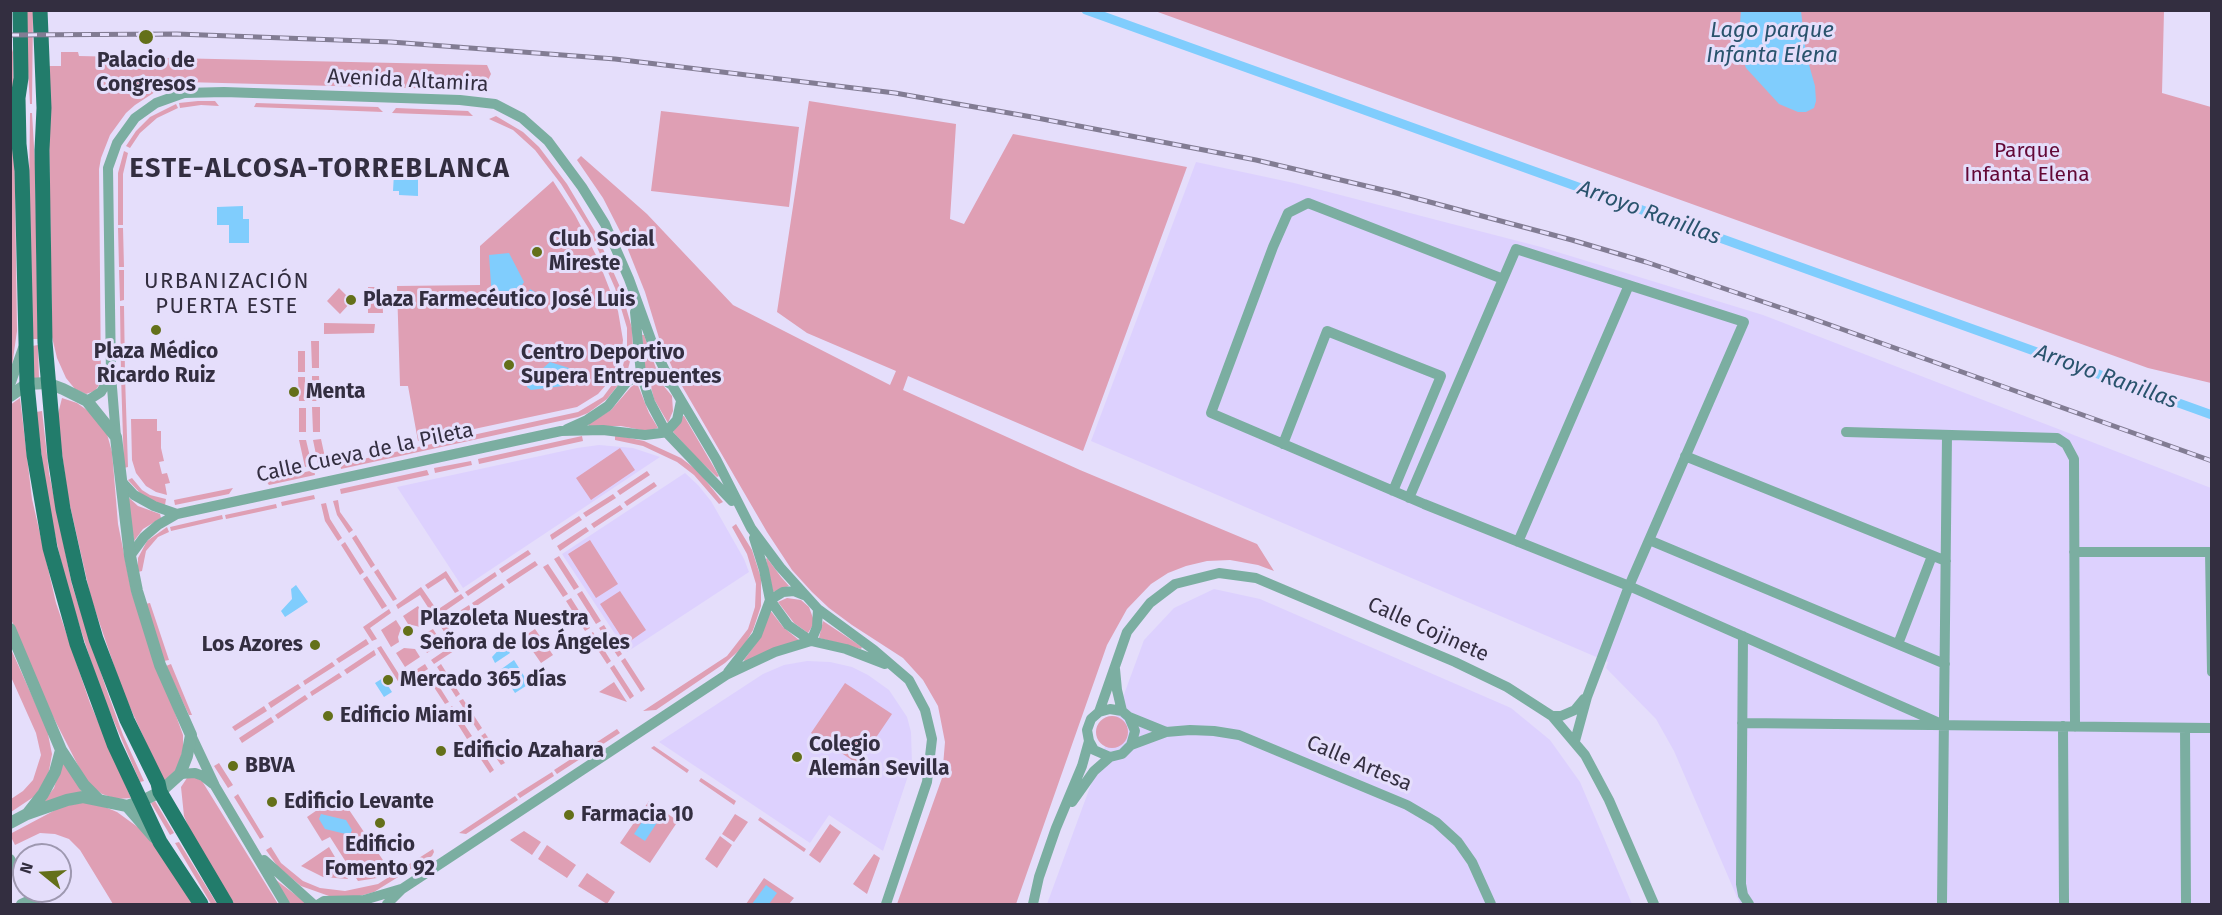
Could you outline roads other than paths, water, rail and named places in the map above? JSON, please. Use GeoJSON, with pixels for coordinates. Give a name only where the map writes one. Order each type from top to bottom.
{"type":"FeatureCollection","features":[{"type":"Feature","properties":{"kind":"main road"},"geometry":{"type":"LineString","coordinates":[[20,10],[21,78],[18,108],[22,171],[25,342],[34,455],[43,511],[59,585],[76,644],[135,804],[201,904]]}},
{"type":"Feature","properties":{"kind":"main road"},"geometry":{"type":"LineString","coordinates":[[40,10],[44,85],[43,220],[47,383],[61,498],[79,581],[96,639],[123,710],[158,783],[160,792],[226,904]]}},
{"type":"Feature","properties":{"kind":"street","name":"Avenida Altamira"},"geometry":{"type":"LineString","coordinates":[[111,375],[108,168],[117,143],[135,118],[156,103],[183,93],[224,92],[460,100],[495,104],[522,118],[554,149],[605,224],[629,279],[654,348],[672,385],[716,459],[751,528],[805,596],[909,680],[925,710],[932,739],[927,782],[886,904]]}},
{"type":"Feature","properties":{"kind":"street"},"geometry":{"type":"LineString","coordinates":[[1503,279],[1308,203],[1288,213],[1211,413],[1409,498],[1629,586],[1944,725]]}},
{"type":"Feature","properties":{"kind":"street"},"geometry":{"type":"LineString","coordinates":[[1409,498],[1516,249],[1744,322],[1629,586],[1587,697],[1575,741]]}},
{"type":"Feature","properties":{"kind":"street","name":"Avenida Altamira"},"geometry":{"type":"LineString","coordinates":[[629,279],[638,323],[641,374],[650,402],[666,432],[740,509]]}},
{"type":"Feature","properties":{"kind":"street"},"geometry":{"type":"LineString","coordinates":[[1518,542],[1629,285]]}},
{"type":"Feature","properties":{"kind":"street"},"geometry":{"type":"LineString","coordinates":[[1283,444],[1327,332],[1441,376],[1393,491]]}},
{"type":"Feature","properties":{"kind":"street"},"geometry":{"type":"LineString","coordinates":[[10,386],[25,342]]}},
{"type":"Feature","properties":{"kind":"street"},"geometry":{"type":"LineString","coordinates":[[561,431],[587,420],[608,406],[627,382],[641,374],[657,376],[672,385]]}},
{"type":"Feature","properties":{"kind":"street"},"geometry":{"type":"LineString","coordinates":[[87,401],[101,392],[111,375]]}},
{"type":"Feature","properties":{"kind":"street"},"geometry":{"type":"LineString","coordinates":[[111,375],[130,556],[137,591],[159,665],[215,786],[285,904]]}},
{"type":"Feature","properties":{"kind":"street"},"geometry":{"type":"LineString","coordinates":[[10,396],[27,384],[47,383],[87,401],[116,437]]}},
{"type":"Feature","properties":{"kind":"street"},"geometry":{"type":"LineString","coordinates":[[561,431],[612,430],[645,435],[666,432],[677,420],[681,401]]}},
{"type":"Feature","properties":{"kind":"street","name":"Calle Cueva de la Pileta"},"geometry":{"type":"LineString","coordinates":[[177,514],[561,431]]}},
{"type":"Feature","properties":{"kind":"street"},"geometry":{"type":"LineString","coordinates":[[1846,432],[2057,438],[2066,444],[2074,459],[2074,552],[2064,904]]}},
{"type":"Feature","properties":{"kind":"street"},"geometry":{"type":"LineString","coordinates":[[1942,904],[1947,435]]}},
{"type":"Feature","properties":{"kind":"street"},"geometry":{"type":"LineString","coordinates":[[1685,456],[1946,561]]}},
{"type":"Feature","properties":{"kind":"street"},"geometry":{"type":"LineString","coordinates":[[121,482],[134,495],[154,506],[177,514]]}},
{"type":"Feature","properties":{"kind":"street"},"geometry":{"type":"LineString","coordinates":[[130,556],[144,537],[158,525],[177,514]]}},
{"type":"Feature","properties":{"kind":"street","name":"Avenida Altamira"},"geometry":{"type":"LineString","coordinates":[[751,528],[764,570],[770,600],[788,626],[811,641],[846,649],[896,669]]}},
{"type":"Feature","properties":{"kind":"street"},"geometry":{"type":"LineString","coordinates":[[1649,540],[1945,664]]}},
{"type":"Feature","properties":{"kind":"street"},"geometry":{"type":"LineString","coordinates":[[2074,552],[2210,552],[2211,672]]}},
{"type":"Feature","properties":{"kind":"street"},"geometry":{"type":"LineString","coordinates":[[1898,644],[1932,556]]}},
{"type":"Feature","properties":{"kind":"street","name":"Calle Cojinete"},"geometry":{"type":"LineString","coordinates":[[1099,712],[1128,632],[1150,603],[1175,584],[1219,573],[1256,578],[1455,662],[1507,687],[1552,716],[1585,755],[1609,800],[1654,904]]}},
{"type":"Feature","properties":{"kind":"street"},"geometry":{"type":"LineString","coordinates":[[726,675],[757,635],[770,600],[783,592],[794,591],[805,596]]}},
{"type":"Feature","properties":{"kind":"street"},"geometry":{"type":"LineString","coordinates":[[387,904],[402,889],[726,675],[775,652],[811,641],[817,627],[819,609]]}},
{"type":"Feature","properties":{"kind":"street"},"geometry":{"type":"LineString","coordinates":[[10,629],[61,750],[84,785],[98,799]]}},
{"type":"Feature","properties":{"kind":"street"},"geometry":{"type":"LineString","coordinates":[[1743,636],[1741,884],[1743,895],[1749,904]]}},
{"type":"Feature","properties":{"kind":"street","name":"Calle Cojinete"},"geometry":{"type":"LineString","coordinates":[[1115,666],[1117,690],[1126,714]]}},
{"type":"Feature","properties":{"kind":"street"},"geometry":{"type":"LineString","coordinates":[[1552,716],[1561,716],[1575,710],[1587,697]]}},
{"type":"Feature","properties":{"kind":"street"},"geometry":{"type":"LineString","coordinates":[[1056,828],[1094,771],[1110,757],[1122,754],[1131,745],[1135,731],[1126,714],[1110,709],[1099,712],[1091,719],[1087,730],[1089,741],[1095,750],[1110,757]]}},
{"type":"Feature","properties":{"kind":"street","name":"Calle Artesa"},"geometry":{"type":"LineString","coordinates":[[1126,714],[1166,732]]}},
{"type":"Feature","properties":{"kind":"street"},"geometry":{"type":"LineString","coordinates":[[1742,723],[2211,728]]}},
{"type":"Feature","properties":{"kind":"street"},"geometry":{"type":"LineString","coordinates":[[2185,728],[2186,904]]}},
{"type":"Feature","properties":{"kind":"street","name":"Calle Artesa"},"geometry":{"type":"LineString","coordinates":[[1131,745],[1166,732],[1214,730],[1239,735],[1407,805],[1436,822],[1458,842],[1472,862],[1491,904]]}},
{"type":"Feature","properties":{"kind":"street"},"geometry":{"type":"LineString","coordinates":[[10,823],[27,814],[67,800],[83,797],[135,804],[160,792],[180,774],[187,756],[191,735]]}},
{"type":"Feature","properties":{"kind":"street"},"geometry":{"type":"LineString","coordinates":[[1033,904],[1056,828],[1082,766],[1089,741]]}},
{"type":"Feature","properties":{"kind":"street"},"geometry":{"type":"LineString","coordinates":[[27,814],[43,794],[55,772],[61,750]]}},
{"type":"Feature","properties":{"kind":"street"},"geometry":{"type":"LineString","coordinates":[[180,774],[195,773],[203,776],[215,786]]}},
{"type":"Feature","properties":{"kind":"street"},"geometry":{"type":"LineString","coordinates":[[254,850],[313,904]]}},
{"type":"Feature","properties":{"kind":"street"},"geometry":{"type":"LineString","coordinates":[[1040,877],[1041,904]]}},
{"type":"Feature","properties":{"kind":"street"},"geometry":{"type":"LineString","coordinates":[[319,904],[324,901],[364,900],[402,889]]}},
{"type":"Feature","properties":{"kind":"water","name":"Lago parque Infanta Elena"},"geometry":{"type":"Polygon","coordinates":[[[1741,11],[1801,11],[1806,54],[1815,86],[1814,108],[1806,112],[1798,112],[1779,104],[1746,68],[1738,48],[1741,11]]]}},
{"type":"Feature","properties":{"kind":"water"},"geometry":{"type":"Polygon","coordinates":[[[394,173],[406,174],[406,179],[418,179],[418,196],[399,195],[399,191],[393,191],[394,173]]]}},
{"type":"Feature","properties":{"kind":"water"},"geometry":{"type":"Polygon","coordinates":[[[243,206],[243,219],[249,219],[249,243],[229,243],[229,225],[217,225],[217,207],[243,206]]]}},
{"type":"Feature","properties":{"kind":"water"},"geometry":{"type":"Polygon","coordinates":[[[509,253],[524,282],[514,299],[492,299],[489,255],[509,253]]]}},
{"type":"Feature","properties":{"kind":"water"},"geometry":{"type":"Polygon","coordinates":[[[530,289],[540,295],[545,307],[522,305],[530,289]]]}},
{"type":"Feature","properties":{"kind":"water"},"geometry":{"type":"Polygon","coordinates":[[[550,362],[569,368],[571,372],[563,386],[531,390],[527,387],[527,382],[550,362]]]}},
{"type":"Feature","properties":{"kind":"water"},"geometry":{"type":"Polygon","coordinates":[[[296,585],[308,602],[285,617],[281,611],[292,599],[291,589],[296,585]]]}},
{"type":"Feature","properties":{"kind":"water"},"geometry":{"type":"Polygon","coordinates":[[[504,644],[510,653],[495,663],[492,657],[504,644]]]}},
{"type":"Feature","properties":{"kind":"water"},"geometry":{"type":"Polygon","coordinates":[[[514,660],[529,684],[515,693],[500,670],[514,660]]]}},
{"type":"Feature","properties":{"kind":"water"},"geometry":{"type":"Polygon","coordinates":[[[383,678],[392,692],[384,697],[375,683],[383,678]]]}},
{"type":"Feature","properties":{"kind":"water"},"geometry":{"type":"Polygon","coordinates":[[[649,811],[660,818],[645,841],[634,834],[649,811]]]}},
{"type":"Feature","properties":{"kind":"water"},"geometry":{"type":"Polygon","coordinates":[[[321,814],[346,820],[352,830],[350,835],[325,829],[319,819],[321,814]]]}},
{"type":"Feature","properties":{"kind":"water"},"geometry":{"type":"Polygon","coordinates":[[[766,885],[777,893],[769,904],[752,904],[766,885]]]}},
{"type":"Feature","properties":{"kind":"waterway","name":"Arroyo Ranillas"},"geometry":{"type":"LineString","coordinates":[[1086,10],[2212,415]]}},
{"type":"Feature","properties":{"kind":"railway"},"geometry":{"type":"LineString","coordinates":[[10,35],[177,34],[391,42],[615,59],[895,93],[1256,160],[1396,193],[1646,262],[2212,461]]}},
{"type":"Feature","properties":{"kind":"place","name":"Palacio de Congresos"},"geometry":{"type":"Point","coordinates":[146,37]}},
{"type":"Feature","properties":{"kind":"place","name":"Club Social Mireste"},"geometry":{"type":"Point","coordinates":[537,252]}},
{"type":"Feature","properties":{"kind":"place","name":"Plaza Farmecéutico José Luis"},"geometry":{"type":"Point","coordinates":[351,300]}},
{"type":"Feature","properties":{"kind":"place","name":"Plaza Médico Ricardo Ruiz"},"geometry":{"type":"Point","coordinates":[156,330]}},
{"type":"Feature","properties":{"kind":"place","name":"Centro Deportivo Supera Entrepuentes"},"geometry":{"type":"Point","coordinates":[509,365]}},
{"type":"Feature","properties":{"kind":"place","name":"Menta"},"geometry":{"type":"Point","coordinates":[294,392]}},
{"type":"Feature","properties":{"kind":"place","name":"Plazoleta Nuestra Señora de los Ángeles"},"geometry":{"type":"Point","coordinates":[408,631]}},
{"type":"Feature","properties":{"kind":"place","name":"Los Azores"},"geometry":{"type":"Point","coordinates":[315,645]}},
{"type":"Feature","properties":{"kind":"place","name":"Mercado 365 días"},"geometry":{"type":"Point","coordinates":[388,680]}},
{"type":"Feature","properties":{"kind":"place","name":"Edificio Miami"},"geometry":{"type":"Point","coordinates":[328,716]}},
{"type":"Feature","properties":{"kind":"place","name":"Edificio Azahara"},"geometry":{"type":"Point","coordinates":[441,751]}},
{"type":"Feature","properties":{"kind":"place","name":"Colegio Alemán Sevilla"},"geometry":{"type":"Point","coordinates":[797,757]}},
{"type":"Feature","properties":{"kind":"place","name":"BBVA"},"geometry":{"type":"Point","coordinates":[233,766]}},
{"type":"Feature","properties":{"kind":"place","name":"Edificio Levante"},"geometry":{"type":"Point","coordinates":[272,802]}},
{"type":"Feature","properties":{"kind":"place","name":"Farmacia 10"},"geometry":{"type":"Point","coordinates":[569,815]}},
{"type":"Feature","properties":{"kind":"place","name":"Edificio Fomento 92"},"geometry":{"type":"Point","coordinates":[380,823]}},
{"type":"Feature","properties":{"kind":"district","name":"ESTE-ALCOSA-TORREBLANCA"},"geometry":{"type":"Point","coordinates":[320,169]}},
{"type":"Feature","properties":{"kind":"district","name":"URBANIZACIÓN PUERTA ESTE"},"geometry":{"type":"Point","coordinates":[227,294]}},
{"type":"Feature","properties":{"kind":"park label","name":"Parque Infanta Elena"},"geometry":{"type":"Point","coordinates":[2027,163]}}]}
